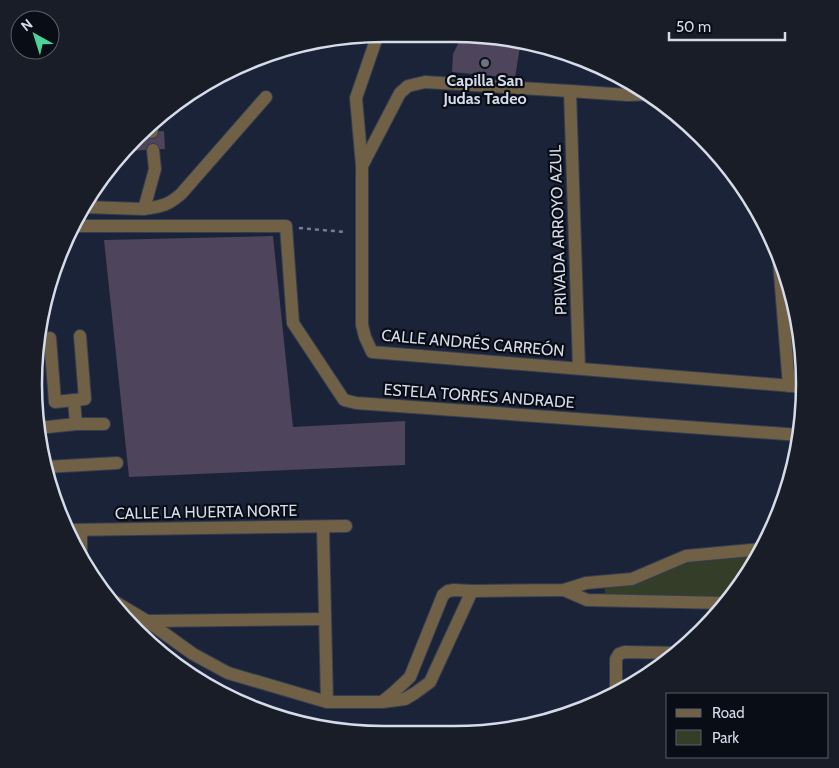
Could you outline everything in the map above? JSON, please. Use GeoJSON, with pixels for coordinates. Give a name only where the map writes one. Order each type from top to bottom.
{"type":"FeatureCollection","features":[{"type":"Feature","properties":{"kind":"street","name":"CALLE ANDRÉS CARREÓN"},"geometry":{"type":"LineString","coordinates":[[375,42],[356,98],[362,166],[362,325],[372,352],[796,386]]}},
{"type":"Feature","properties":{"kind":"street"},"geometry":{"type":"LineString","coordinates":[[362,166],[400,93],[408,86],[425,82],[570,91],[629,90]]}},
{"type":"Feature","properties":{"kind":"street","name":"PRIVADA ARROYO AZUL"},"geometry":{"type":"LineString","coordinates":[[570,91],[579,368]]}},
{"type":"Feature","properties":{"kind":"street"},"geometry":{"type":"LineString","coordinates":[[92,207],[144,209],[171,203],[266,97]]}},
{"type":"Feature","properties":{"kind":"street"},"geometry":{"type":"LineString","coordinates":[[144,209],[155,169],[153,150]]}},
{"type":"Feature","properties":{"kind":"street"},"geometry":{"type":"LineString","coordinates":[[82,226],[286,226]]}},
{"type":"Feature","properties":{"kind":"street","name":"ESTELA TORRES ANDRADE"},"geometry":{"type":"LineString","coordinates":[[286,226],[293,324],[344,400],[356,403],[442,410],[793,435]]}},
{"type":"Feature","properties":{"kind":"street"},"geometry":{"type":"LineString","coordinates":[[781,282],[789,386]]}},
{"type":"Feature","properties":{"kind":"street"},"geometry":{"type":"LineString","coordinates":[[50,338],[54,402],[86,399],[80,336]]}},
{"type":"Feature","properties":{"kind":"street"},"geometry":{"type":"LineString","coordinates":[[74,400],[76,424]]}},
{"type":"Feature","properties":{"kind":"street"},"geometry":{"type":"LineString","coordinates":[[45,427],[76,424],[104,424]]}},
{"type":"Feature","properties":{"kind":"street"},"geometry":{"type":"LineString","coordinates":[[53,467],[117,463]]}},
{"type":"Feature","properties":{"kind":"street","name":"CALLE LA HUERTA NORTE"},"geometry":{"type":"LineString","coordinates":[[76,530],[346,526]]}},
{"type":"Feature","properties":{"kind":"street"},"geometry":{"type":"LineString","coordinates":[[323,527],[327,702]]}},
{"type":"Feature","properties":{"kind":"street"},"geometry":{"type":"LineString","coordinates":[[81,530],[81,541]]}},
{"type":"Feature","properties":{"kind":"street"},"geometry":{"type":"LineString","coordinates":[[382,702],[410,677],[443,595],[448,592],[454,590],[564,590],[586,583],[632,579],[686,556],[754,550]]}},
{"type":"Feature","properties":{"kind":"street"},"geometry":{"type":"LineString","coordinates":[[564,590],[587,600],[717,603]]}},
{"type":"Feature","properties":{"kind":"street"},"geometry":{"type":"LineString","coordinates":[[127,609],[193,654],[228,673],[327,702],[382,702],[405,699],[430,682],[472,591]]}},
{"type":"Feature","properties":{"kind":"street"},"geometry":{"type":"LineString","coordinates":[[147,621],[325,619]]}},
{"type":"Feature","properties":{"kind":"street"},"geometry":{"type":"LineString","coordinates":[[616,685],[616,659],[619,654],[625,652],[666,653]]}},
{"type":"Feature","properties":{"kind":"path"},"geometry":{"type":"LineString","coordinates":[[286,226],[345,232]]}},
{"type":"Feature","properties":{"kind":"green space"},"geometry":{"type":"Polygon","coordinates":[[[753,552],[719,601],[605,599],[605,583],[686,557],[753,552]]]}},
{"type":"Feature","properties":{"kind":"building","name":"Capilla San Judas Tadeo"},"geometry":{"type":"Polygon","coordinates":[[[459,42],[520,49],[515,78],[452,72],[453,54],[459,42]]]}},
{"type":"Feature","properties":{"kind":"building"},"geometry":{"type":"Polygon","coordinates":[[[164,131],[165,149],[135,151],[143,143],[154,132],[164,131]]]}},
{"type":"Feature","properties":{"kind":"building"},"geometry":{"type":"Polygon","coordinates":[[[273,236],[293,427],[405,421],[405,465],[129,477],[104,240],[273,236]]]}},
{"type":"Feature","properties":{"kind":"place","name":"Capilla San Judas Tadeo"},"geometry":{"type":"Point","coordinates":[485,63]}}]}
